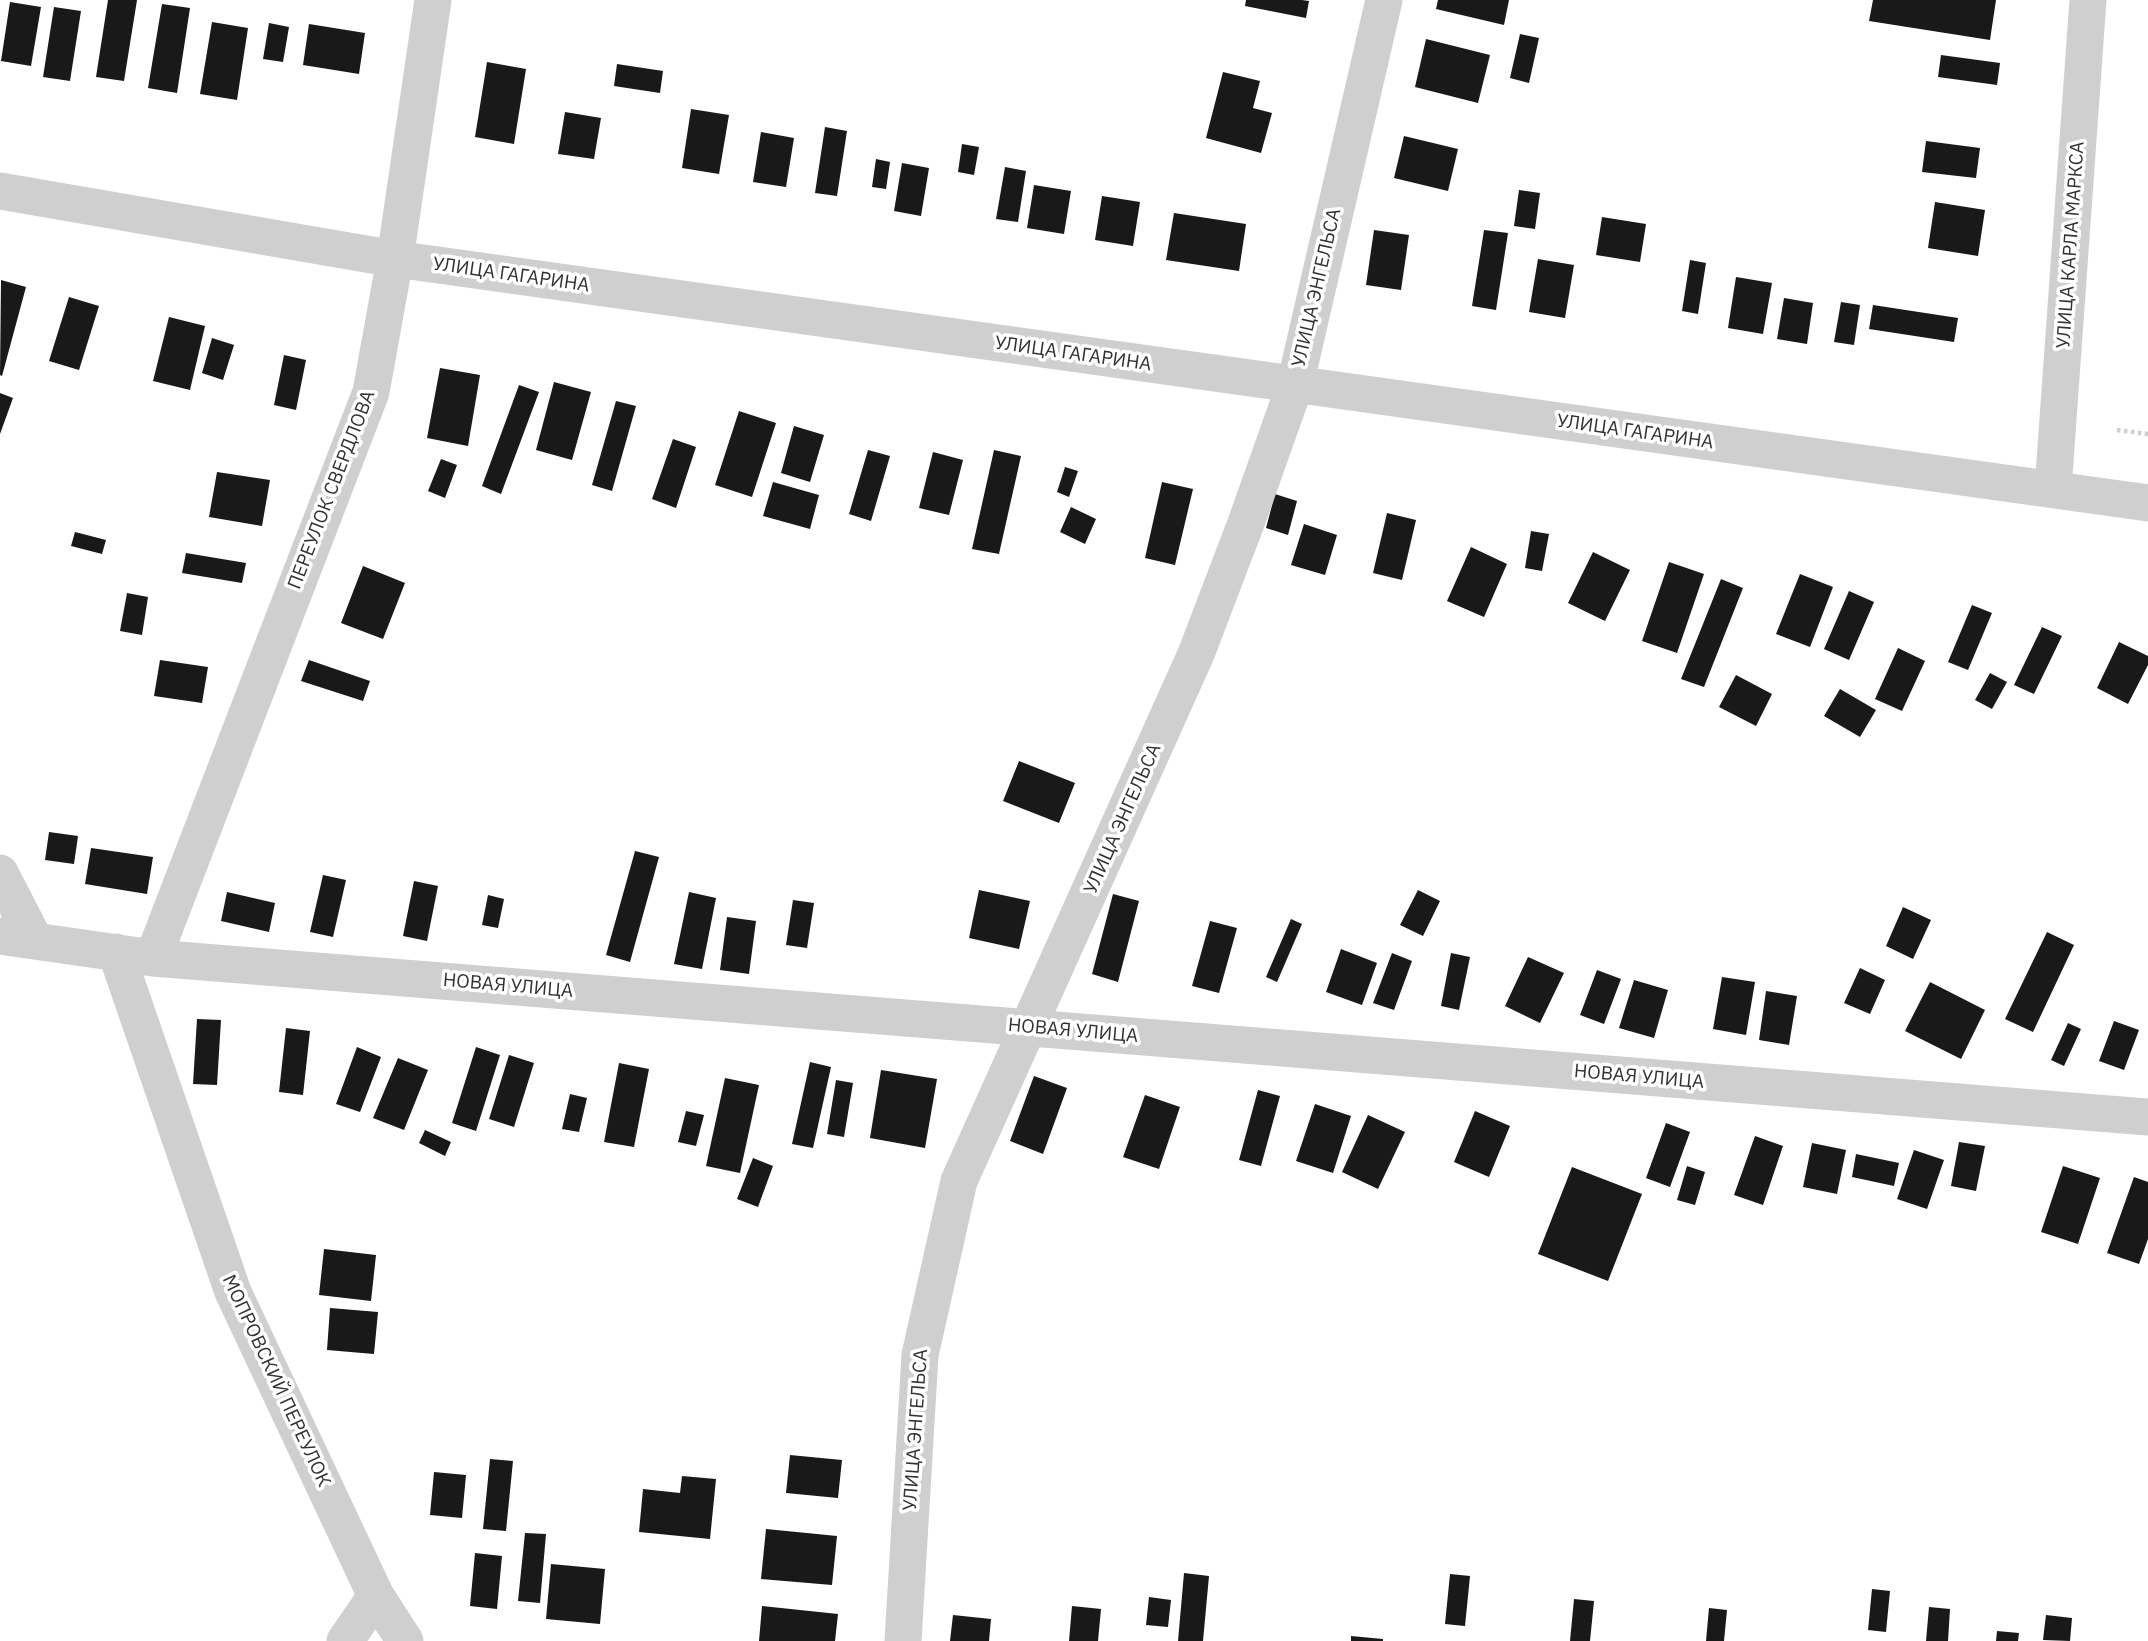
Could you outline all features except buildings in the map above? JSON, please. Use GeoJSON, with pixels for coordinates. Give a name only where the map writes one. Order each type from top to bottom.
{"type":"FeatureCollection","features":[{"type":"Feature","properties":{"kind":"street","name":"ПЕРЕУЛОК СВЕРДЛОВА"},"geometry":{"type":"LineString","coordinates":[[153,958],[371,392],[395,259],[433,0]]}},
{"type":"Feature","properties":{"kind":"street","name":"УЛИЦА ЭНГЕЛЬСА"},"geometry":{"type":"LineString","coordinates":[[903,1641],[920,1355],[959,1181],[1196,654],[1295,385],[1384,0]]}},
{"type":"Feature","properties":{"kind":"street","name":"УЛИЦА КАРЛА МАРКСА"},"geometry":{"type":"LineString","coordinates":[[2053,489],[2088,0]]}},
{"type":"Feature","properties":{"kind":"street","name":"УЛИЦА ГАГАРИНА"},"geometry":{"type":"LineString","coordinates":[[0,191],[395,259],[2148,503]]}},
{"type":"Feature","properties":{"kind":"street"},"geometry":{"type":"LineString","coordinates":[[0,873],[17,938]]}},
{"type":"Feature","properties":{"kind":"street","name":"НОВАЯ УЛИЦА"},"geometry":{"type":"LineString","coordinates":[[17,938],[153,958],[2148,1118]]}},
{"type":"Feature","properties":{"kind":"street","name":"МОПРОВСКИЙ ПЕРЕУЛОК"},"geometry":{"type":"LineString","coordinates":[[116,951],[233,1292],[376,1596],[405,1641]]}},
{"type":"Feature","properties":{"kind":"street"},"geometry":{"type":"LineString","coordinates":[[345,1641],[376,1596]]}},
{"type":"Feature","properties":{"kind":"path"},"geometry":{"type":"LineString","coordinates":[[2117,430],[2148,434]]}}]}
